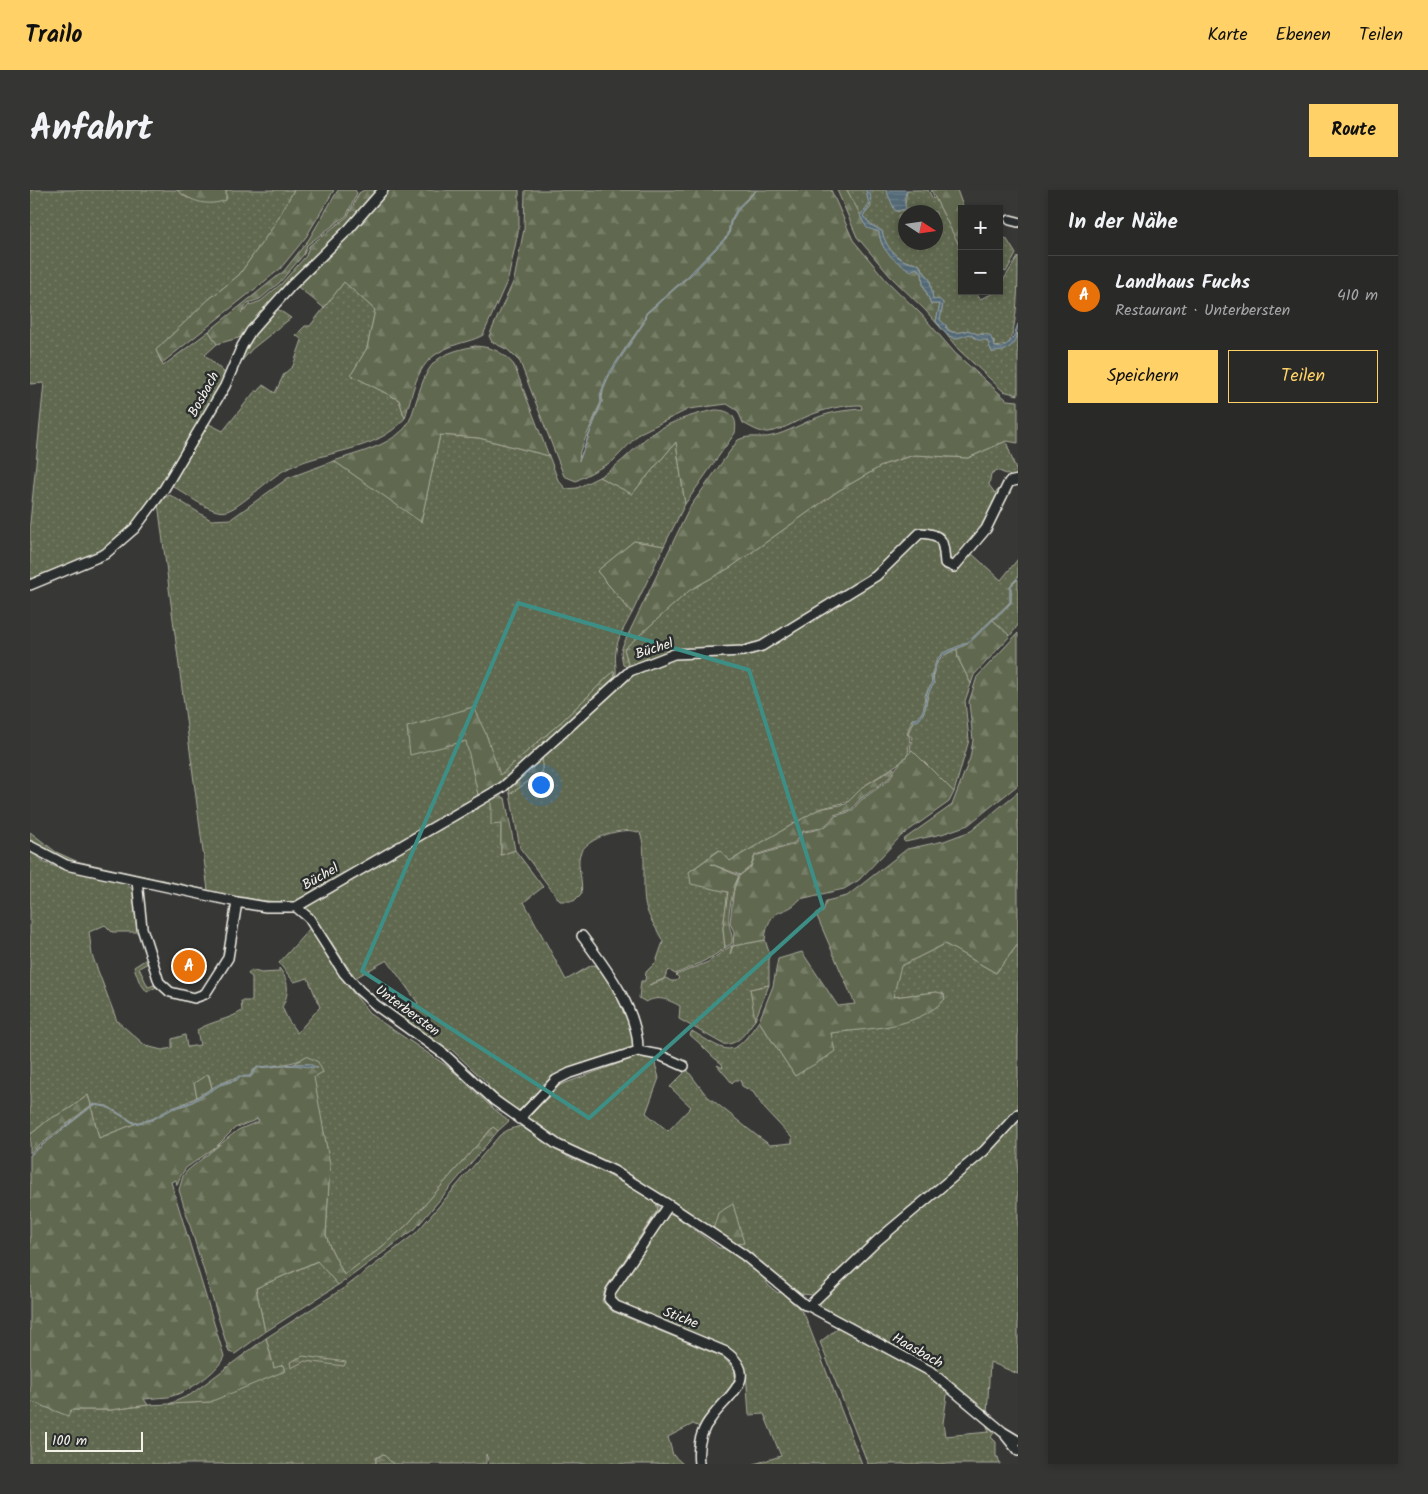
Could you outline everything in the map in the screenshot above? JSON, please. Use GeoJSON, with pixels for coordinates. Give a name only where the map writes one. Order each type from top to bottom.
{"type":"FeatureCollection","features":[{"type":"Feature","properties":{"kind":"street","name":"Bosbach"},"geometry":{"type":"LineString","coordinates":[[30,585],[105,554],[135,528],[164,489],[225,386],[242,346],[251,331],[292,285],[349,229],[383,190]]}},
{"type":"Feature","properties":{"kind":"street","name":"Büchel"},"geometry":{"type":"LineString","coordinates":[[296,907],[503,787],[630,671],[674,654],[744,651],[762,646],[876,576],[920,533],[934,533],[940,538],[943,545],[945,563],[954,567],[986,529],[1009,482],[1018,480]]}},
{"type":"Feature","properties":{"kind":"street"},"geometry":{"type":"LineString","coordinates":[[30,846],[66,866],[237,902],[266,907],[296,907]]}},
{"type":"Feature","properties":{"kind":"street"},"geometry":{"type":"LineString","coordinates":[[137,881],[142,928],[159,982],[170,992],[194,998],[205,994],[228,958],[237,902]]}},
{"type":"Feature","properties":{"kind":"street","name":"Unterbersten"},"geometry":{"type":"LineString","coordinates":[[296,907],[309,918],[344,973],[359,990],[377,1006],[444,1054],[494,1100],[558,1145],[614,1171],[669,1205]]}},
{"type":"Feature","properties":{"kind":"street"},"geometry":{"type":"LineString","coordinates":[[582,936],[604,965],[623,997],[638,1043],[638,1051]]}},
{"type":"Feature","properties":{"kind":"street"},"geometry":{"type":"LineString","coordinates":[[519,1119],[556,1080],[570,1073],[638,1051],[658,1055],[684,1066]]}},
{"type":"Feature","properties":{"kind":"street"},"geometry":{"type":"LineString","coordinates":[[809,1306],[878,1240],[984,1151],[1018,1114]]}},
{"type":"Feature","properties":{"kind":"street","name":"Haasbach"},"geometry":{"type":"LineString","coordinates":[[669,1205],[744,1255],[805,1305],[930,1371],[1003,1432],[1018,1441]]}},
{"type":"Feature","properties":{"kind":"street","name":"Stiche"},"geometry":{"type":"LineString","coordinates":[[669,1205],[611,1290],[609,1299],[616,1306],[726,1352],[735,1359],[741,1368],[741,1378],[736,1390],[711,1417],[700,1438],[699,1464]]}},
{"type":"Feature","properties":{"kind":"street","name":"Haasbach"},"geometry":{"type":"LineString","coordinates":[[1003,1432],[1018,1451]]}},
{"type":"Feature","properties":{"kind":"highlighted area"},"geometry":{"type":"Polygon","coordinates":[[[518,603],[749,670],[823,907],[589,1118],[362,971],[518,603]]]}},
{"type":"Feature","properties":{"kind":"green space"},"geometry":{"type":"Polygon","coordinates":[[[30,190],[177,190],[187,198],[226,200],[226,190],[294,190],[273,227],[239,275],[208,300],[156,350],[163,366],[209,331],[217,344],[205,355],[226,374],[175,465],[144,514],[103,552],[30,584],[30,523],[44,383],[30,384],[30,190]]]}},
{"type":"Feature","properties":{"kind":"green space"},"geometry":{"type":"Polygon","coordinates":[[[177,190],[226,190],[226,200],[213,203],[200,202],[188,198],[177,190]]]}},
{"type":"Feature","properties":{"kind":"green space"},"geometry":{"type":"Polygon","coordinates":[[[294,190],[334,190],[306,237],[280,269],[162,363],[156,350],[208,300],[239,275],[273,227],[294,190]]]}},
{"type":"Feature","properties":{"kind":"green space"},"geometry":{"type":"Polygon","coordinates":[[[338,190],[355,190],[357,193],[347,215],[307,245],[304,254],[280,282],[260,299],[248,303],[241,313],[250,305],[261,301],[281,284],[306,256],[309,246],[348,216],[359,193],[364,190],[378,190],[245,336],[217,344],[209,331],[284,271],[309,239],[338,190]]]}},
{"type":"Feature","properties":{"kind":"green space"},"geometry":{"type":"Polygon","coordinates":[[[388,190],[519,190],[519,228],[508,279],[483,335],[450,347],[430,359],[418,375],[405,418],[399,400],[351,375],[367,348],[375,310],[344,282],[324,308],[298,287],[352,232],[388,190]]]}},
{"type":"Feature","properties":{"kind":"green space"},"geometry":{"type":"Polygon","coordinates":[[[525,190],[831,190],[853,240],[886,280],[921,314],[955,353],[1007,400],[1018,401],[1018,443],[1006,441],[968,458],[914,455],[885,464],[838,491],[731,567],[690,590],[624,649],[629,668],[623,665],[621,652],[623,645],[690,507],[738,440],[747,437],[772,436],[827,414],[862,409],[861,405],[832,408],[810,415],[780,429],[761,432],[743,423],[738,411],[727,404],[689,409],[640,433],[613,461],[576,481],[564,476],[520,362],[508,350],[492,342],[489,336],[514,280],[524,229],[525,190]],[[755,191],[738,207],[730,222],[728,235],[687,277],[646,313],[645,317],[646,314],[693,273],[729,235],[731,222],[739,208],[755,191]],[[642,325],[610,372],[605,383],[602,393],[601,402],[580,451],[579,461],[602,402],[607,379],[642,325]]]}},
{"type":"Feature","properties":{"kind":"green space"},"geometry":{"type":"Polygon","coordinates":[[[837,190],[847,190],[867,227],[879,232],[884,248],[889,253],[922,272],[923,284],[931,304],[940,304],[936,321],[946,334],[925,310],[890,276],[857,237],[837,190]]]}},
{"type":"Feature","properties":{"kind":"green space"},"geometry":{"type":"Polygon","coordinates":[[[847,190],[866,190],[868,194],[868,204],[860,216],[847,190]]]}},
{"type":"Feature","properties":{"kind":"green space"},"geometry":{"type":"Polygon","coordinates":[[[869,190],[886,190],[898,212],[898,250],[943,250],[943,213],[958,243],[958,295],[978,295],[980,299],[990,295],[1003,295],[1003,281],[1018,257],[1016,315],[1008,345],[995,347],[994,341],[986,334],[977,334],[968,330],[955,332],[946,327],[940,320],[943,303],[933,300],[930,280],[919,264],[905,261],[894,254],[887,244],[882,231],[871,225],[863,216],[871,207],[869,190]]]}},
{"type":"Feature","properties":{"kind":"green space"},"geometry":{"type":"Polygon","coordinates":[[[907,190],[928,190],[933,199],[935,197],[939,205],[905,205],[907,190]]]}},
{"type":"Feature","properties":{"kind":"green space"},"geometry":{"type":"Polygon","coordinates":[[[931,190],[957,190],[963,205],[958,205],[958,243],[943,214],[943,205],[939,205],[931,190]]]}},
{"type":"Feature","properties":{"kind":"green space"},"geometry":{"type":"Polygon","coordinates":[[[1006,238],[1016,254],[1006,272],[1003,271],[1003,240],[1006,238]]]}},
{"type":"Feature","properties":{"kind":"green space"},"geometry":{"type":"Polygon","coordinates":[[[344,282],[375,310],[367,348],[351,375],[399,400],[405,418],[393,430],[364,445],[314,458],[283,471],[240,504],[227,511],[221,512],[206,507],[170,484],[205,422],[223,431],[256,390],[258,392],[263,385],[275,393],[284,374],[293,366],[302,340],[296,335],[305,326],[310,326],[344,282]]]}},
{"type":"Feature","properties":{"kind":"green space"},"geometry":{"type":"Polygon","coordinates":[[[276,308],[291,318],[252,349],[233,371],[253,334],[276,308]]]}},
{"type":"Feature","properties":{"kind":"green space"},"geometry":{"type":"Polygon","coordinates":[[[1018,333],[1018,395],[1003,391],[959,350],[946,334],[955,339],[964,334],[970,334],[974,338],[987,340],[992,352],[1002,351],[1012,345],[1018,333]]]}},
{"type":"Feature","properties":{"kind":"green space"},"geometry":{"type":"Polygon","coordinates":[[[475,346],[497,351],[514,365],[549,456],[479,438],[440,435],[421,522],[334,461],[371,449],[397,435],[409,421],[424,380],[433,363],[449,353],[475,346]]]}},
{"type":"Feature","properties":{"kind":"green space"},"geometry":{"type":"Polygon","coordinates":[[[715,410],[725,411],[732,416],[736,427],[735,433],[685,504],[676,442],[632,494],[599,477],[617,465],[644,440],[660,429],[687,417],[715,410]]]}},
{"type":"Feature","properties":{"kind":"green space"},"geometry":{"type":"Polygon","coordinates":[[[440,435],[479,438],[549,456],[558,480],[566,489],[577,488],[599,477],[632,494],[676,442],[685,504],[664,546],[634,541],[597,571],[632,613],[618,641],[615,659],[615,680],[614,671],[561,722],[499,776],[486,734],[410,754],[467,740],[479,799],[296,902],[262,901],[208,891],[208,893],[65,862],[30,842],[30,832],[56,852],[76,861],[208,890],[158,503],[162,498],[170,495],[211,520],[231,519],[288,478],[334,461],[421,521],[440,435]]]}},
{"type":"Feature","properties":{"kind":"green space"},"geometry":{"type":"Polygon","coordinates":[[[1006,441],[1018,476],[1015,478],[997,470],[991,474],[989,485],[995,493],[1003,486],[987,523],[952,562],[938,534],[927,530],[918,531],[865,582],[765,642],[749,648],[673,651],[629,668],[624,649],[690,590],[731,567],[838,491],[885,464],[914,455],[968,458],[1006,441]]]}},
{"type":"Feature","properties":{"kind":"green space"},"geometry":{"type":"Polygon","coordinates":[[[920,536],[932,537],[937,546],[940,561],[949,573],[970,552],[1001,580],[1018,559],[1018,577],[1010,586],[1010,602],[968,642],[943,653],[937,659],[931,676],[932,684],[925,695],[925,708],[917,719],[912,719],[907,734],[910,737],[908,754],[901,762],[864,786],[850,801],[819,809],[730,861],[719,850],[689,872],[728,892],[723,928],[725,948],[675,974],[669,970],[664,979],[676,981],[679,978],[676,975],[708,962],[732,945],[730,954],[733,946],[765,940],[769,952],[769,985],[751,989],[755,1020],[742,1037],[733,1043],[723,1044],[679,1019],[680,1006],[672,1002],[655,999],[646,1002],[639,998],[641,981],[645,981],[646,972],[656,962],[663,942],[646,908],[644,857],[640,833],[625,831],[607,834],[584,848],[579,859],[582,884],[581,894],[574,901],[560,901],[520,848],[510,794],[542,772],[542,755],[629,675],[674,656],[749,652],[836,604],[920,536]]]}},
{"type":"Feature","properties":{"kind":"green space"},"geometry":{"type":"Polygon","coordinates":[[[634,541],[664,546],[632,613],[597,571],[634,541]]]}},
{"type":"Feature","properties":{"kind":"green space"},"geometry":{"type":"Polygon","coordinates":[[[1018,579],[1018,625],[1010,636],[993,620],[1011,603],[1011,586],[1018,579]]]}},
{"type":"Feature","properties":{"kind":"green space"},"geometry":{"type":"Polygon","coordinates":[[[993,620],[1010,636],[974,675],[971,684],[958,658],[957,649],[969,643],[993,620]]]}},
{"type":"Feature","properties":{"kind":"green space"},"geometry":{"type":"Polygon","coordinates":[[[1018,633],[1018,785],[968,825],[942,834],[905,842],[903,840],[952,805],[970,758],[973,740],[969,702],[977,677],[1018,633]]]}},
{"type":"Feature","properties":{"kind":"green space"},"geometry":{"type":"Polygon","coordinates":[[[957,649],[958,658],[971,684],[965,701],[969,740],[954,792],[910,751],[912,737],[908,734],[913,721],[918,720],[924,712],[929,693],[934,684],[934,671],[938,662],[957,649]]]}},
{"type":"Feature","properties":{"kind":"green space"},"geometry":{"type":"Polygon","coordinates":[[[614,671],[615,680],[502,784],[479,799],[466,741],[410,755],[407,727],[473,707],[486,734],[500,775],[561,722],[614,671]]]}},
{"type":"Feature","properties":{"kind":"green space"},"geometry":{"type":"Polygon","coordinates":[[[912,750],[954,792],[949,802],[901,836],[859,880],[844,889],[800,899],[794,905],[774,916],[767,928],[765,940],[733,946],[734,932],[730,923],[734,887],[739,876],[751,867],[755,856],[795,844],[803,832],[822,828],[829,824],[835,816],[852,811],[860,801],[890,779],[895,769],[912,750]]]}},
{"type":"Feature","properties":{"kind":"green space"},"geometry":{"type":"Polygon","coordinates":[[[542,755],[542,772],[510,794],[509,785],[542,755]]]}},
{"type":"Feature","properties":{"kind":"green space"},"geometry":{"type":"Polygon","coordinates":[[[894,768],[889,778],[859,800],[851,810],[834,815],[821,828],[803,831],[794,843],[755,855],[751,866],[740,875],[711,864],[739,876],[733,892],[729,913],[732,943],[725,948],[723,928],[728,892],[691,884],[689,872],[720,850],[730,861],[819,809],[846,804],[864,786],[894,768]]]}},
{"type":"Feature","properties":{"kind":"green space"},"geometry":{"type":"Polygon","coordinates":[[[1018,792],[1018,944],[996,973],[945,944],[901,966],[893,997],[937,992],[944,994],[945,999],[934,1009],[907,1022],[877,1028],[831,1033],[835,1051],[795,1076],[759,1021],[773,986],[778,959],[802,952],[838,1006],[855,1004],[816,914],[823,912],[826,901],[847,896],[907,849],[944,841],[971,831],[1018,792]]]}},
{"type":"Feature","properties":{"kind":"green space"},"geometry":{"type":"Polygon","coordinates":[[[497,794],[505,798],[515,850],[501,855],[501,824],[491,825],[491,798],[497,794]]]}},
{"type":"Feature","properties":{"kind":"green space"},"geometry":{"type":"Polygon","coordinates":[[[491,798],[501,824],[501,855],[515,850],[543,887],[524,902],[566,980],[592,965],[603,967],[626,1011],[635,1044],[633,1048],[566,1072],[518,1111],[488,1088],[488,1084],[451,1049],[447,1051],[400,1016],[418,1003],[387,960],[355,978],[314,916],[305,908],[306,903],[491,798]]]}},
{"type":"Feature","properties":{"kind":"green space"},"geometry":{"type":"Polygon","coordinates":[[[30,850],[45,863],[59,868],[125,882],[134,891],[142,932],[112,932],[105,925],[89,932],[92,955],[117,1021],[146,1046],[162,1050],[172,1048],[172,1039],[185,1035],[187,1047],[200,1045],[197,1030],[242,1011],[241,1001],[252,1001],[252,977],[248,974],[251,970],[261,973],[279,972],[279,968],[285,977],[287,987],[285,1002],[282,1007],[297,1033],[320,1007],[308,978],[294,982],[279,963],[311,927],[339,975],[371,1015],[450,1068],[509,1121],[498,1131],[493,1127],[408,1224],[377,1251],[344,1275],[326,1235],[330,1165],[313,1076],[323,1072],[306,1057],[293,1062],[259,1068],[253,1070],[250,1076],[231,1079],[212,1088],[209,1075],[194,1083],[197,1097],[152,1119],[135,1123],[107,1106],[91,1105],[88,1095],[69,1109],[48,1120],[30,1135],[30,850]]]}},
{"type":"Feature","properties":{"kind":"green space"},"geometry":{"type":"Polygon","coordinates":[[[945,944],[996,973],[1018,944],[1018,1108],[981,1148],[895,1219],[830,1282],[813,1295],[800,1294],[734,1244],[744,1243],[710,1226],[614,1166],[557,1138],[537,1122],[528,1118],[560,1085],[628,1060],[638,1054],[653,1056],[659,1078],[646,1113],[668,1131],[691,1107],[670,1087],[684,1073],[677,1065],[688,1071],[706,1095],[770,1145],[792,1143],[792,1138],[764,1108],[753,1092],[742,1086],[740,1080],[735,1080],[732,1083],[717,1065],[723,1068],[722,1064],[690,1035],[692,1031],[723,1048],[730,1049],[742,1042],[759,1021],[795,1076],[812,1064],[828,1057],[831,1033],[892,1025],[907,1021],[934,1008],[945,999],[937,992],[893,997],[900,966],[945,944]]]}},
{"type":"Feature","properties":{"kind":"green space"},"geometry":{"type":"Polygon","coordinates":[[[148,958],[150,962],[139,968],[148,987],[158,984],[158,986],[147,992],[139,981],[134,967],[148,958]]]}},
{"type":"Feature","properties":{"kind":"green space"},"geometry":{"type":"Polygon","coordinates":[[[769,985],[755,1020],[750,989],[769,985]]]}},
{"type":"Feature","properties":{"kind":"green space"},"geometry":{"type":"Polygon","coordinates":[[[306,1056],[318,1062],[323,1072],[314,1077],[330,1165],[326,1235],[344,1275],[377,1251],[408,1224],[493,1127],[498,1131],[415,1229],[346,1280],[338,1285],[317,1261],[256,1288],[265,1332],[235,1354],[229,1352],[179,1190],[183,1176],[188,1170],[238,1130],[259,1121],[258,1119],[235,1128],[217,1146],[186,1168],[177,1185],[176,1180],[171,1182],[224,1356],[216,1369],[183,1392],[168,1397],[144,1399],[148,1405],[111,1410],[71,1410],[68,1416],[30,1401],[30,1155],[91,1106],[99,1138],[142,1121],[152,1120],[172,1109],[191,1103],[220,1085],[237,1080],[238,1077],[251,1077],[257,1068],[294,1065],[318,1068],[309,1064],[294,1064],[306,1056]]]}},
{"type":"Feature","properties":{"kind":"green space"},"geometry":{"type":"Polygon","coordinates":[[[208,1074],[212,1088],[197,1097],[194,1083],[208,1074]]]}},
{"type":"Feature","properties":{"kind":"green space"},"geometry":{"type":"Polygon","coordinates":[[[88,1095],[91,1105],[30,1153],[30,1135],[48,1120],[69,1109],[88,1095]]]}},
{"type":"Feature","properties":{"kind":"green space"},"geometry":{"type":"Polygon","coordinates":[[[91,1106],[107,1107],[135,1124],[99,1138],[91,1106]]]}},
{"type":"Feature","properties":{"kind":"green space"},"geometry":{"type":"Polygon","coordinates":[[[1018,1120],[1018,1374],[990,1362],[987,1415],[932,1368],[821,1309],[820,1302],[881,1242],[987,1154],[1018,1120]]]}},
{"type":"Feature","properties":{"kind":"green space"},"geometry":{"type":"Polygon","coordinates":[[[520,1126],[570,1158],[594,1167],[656,1202],[658,1209],[606,1288],[602,1301],[612,1311],[723,1357],[735,1370],[732,1386],[728,1394],[702,1428],[693,1424],[668,1437],[673,1455],[683,1464],[489,1464],[486,1454],[486,1464],[393,1464],[383,1454],[376,1458],[376,1464],[30,1464],[30,1401],[71,1410],[111,1410],[148,1405],[210,1402],[274,1368],[266,1338],[347,1286],[416,1233],[500,1135],[520,1126]]]}},
{"type":"Feature","properties":{"kind":"green space"},"geometry":{"type":"Polygon","coordinates":[[[656,1202],[661,1211],[606,1300],[724,1355],[735,1365],[738,1374],[727,1396],[735,1378],[735,1370],[723,1357],[612,1311],[602,1301],[606,1288],[658,1210],[656,1202]]]}},
{"type":"Feature","properties":{"kind":"green space"},"geometry":{"type":"Polygon","coordinates":[[[733,1204],[744,1243],[734,1244],[713,1230],[718,1213],[733,1204]]]}},
{"type":"Feature","properties":{"kind":"green space"},"geometry":{"type":"Polygon","coordinates":[[[673,1214],[719,1248],[724,1248],[759,1272],[769,1286],[778,1293],[781,1292],[805,1316],[862,1464],[754,1464],[781,1456],[764,1414],[749,1415],[746,1372],[728,1349],[618,1303],[614,1298],[614,1291],[666,1215],[673,1214]]]}},
{"type":"Feature","properties":{"kind":"green space"},"geometry":{"type":"Polygon","coordinates":[[[318,1261],[338,1285],[265,1332],[256,1288],[318,1261]]]}},
{"type":"Feature","properties":{"kind":"green space"},"geometry":{"type":"Polygon","coordinates":[[[839,1327],[928,1375],[948,1389],[943,1423],[945,1436],[989,1432],[985,1421],[996,1430],[991,1437],[996,1442],[996,1457],[998,1457],[1000,1464],[868,1464],[820,1342],[839,1327]]]}},
{"type":"Feature","properties":{"kind":"green space"},"geometry":{"type":"Polygon","coordinates":[[[266,1338],[274,1368],[283,1365],[285,1371],[210,1402],[169,1404],[190,1395],[266,1338]]]}},
{"type":"Feature","properties":{"kind":"green space"},"geometry":{"type":"Polygon","coordinates":[[[303,1356],[346,1362],[344,1366],[305,1361],[291,1368],[290,1362],[303,1356]]]}},
{"type":"Feature","properties":{"kind":"green space"},"geometry":{"type":"Polygon","coordinates":[[[383,1454],[393,1464],[376,1464],[376,1458],[383,1454]]]}},
{"type":"Feature","properties":{"kind":"water"},"geometry":{"type":"Polygon","coordinates":[[[757,190],[739,208],[731,222],[729,235],[693,273],[646,314],[644,323],[608,377],[601,395],[602,402],[579,461],[601,402],[600,395],[607,376],[643,323],[646,313],[687,277],[728,235],[730,222],[738,207],[757,190]]]}},
{"type":"Feature","properties":{"kind":"water"},"geometry":{"type":"Polygon","coordinates":[[[866,190],[869,190],[871,201],[869,207],[863,216],[871,225],[882,231],[887,244],[894,254],[905,261],[918,264],[930,280],[933,300],[939,299],[943,303],[940,320],[947,326],[945,327],[947,330],[956,333],[968,330],[977,334],[990,335],[995,347],[1002,348],[1012,340],[1018,324],[1015,343],[1004,351],[992,352],[987,340],[978,340],[970,334],[955,339],[946,334],[936,321],[940,304],[931,304],[923,284],[922,272],[916,268],[911,271],[894,259],[886,251],[879,232],[867,228],[860,216],[869,205],[866,190]]]}},
{"type":"Feature","properties":{"kind":"water"},"geometry":{"type":"Polygon","coordinates":[[[886,190],[907,190],[904,199],[905,205],[898,205],[898,210],[895,211],[886,190]]]}},
{"type":"Feature","properties":{"kind":"water"},"geometry":{"type":"Polygon","coordinates":[[[1018,577],[1011,586],[1011,603],[969,643],[943,655],[938,660],[932,676],[934,684],[928,693],[924,712],[918,721],[913,721],[912,719],[917,719],[923,711],[927,693],[932,684],[931,676],[937,659],[943,653],[968,642],[1010,603],[1010,586],[1018,577]]]}},
{"type":"Feature","properties":{"kind":"water"},"geometry":{"type":"Polygon","coordinates":[[[309,1064],[318,1068],[293,1065],[257,1068],[251,1077],[239,1077],[237,1080],[220,1085],[191,1103],[172,1109],[152,1120],[135,1124],[107,1107],[94,1105],[30,1155],[94,1104],[107,1106],[135,1123],[152,1119],[171,1108],[190,1102],[219,1084],[236,1079],[238,1076],[250,1076],[257,1067],[309,1064]]]}},
{"type":"Feature","properties":{"kind":"place","name":"Landhaus Fuchs"},"geometry":{"type":"Point","coordinates":[189,966]}}]}
